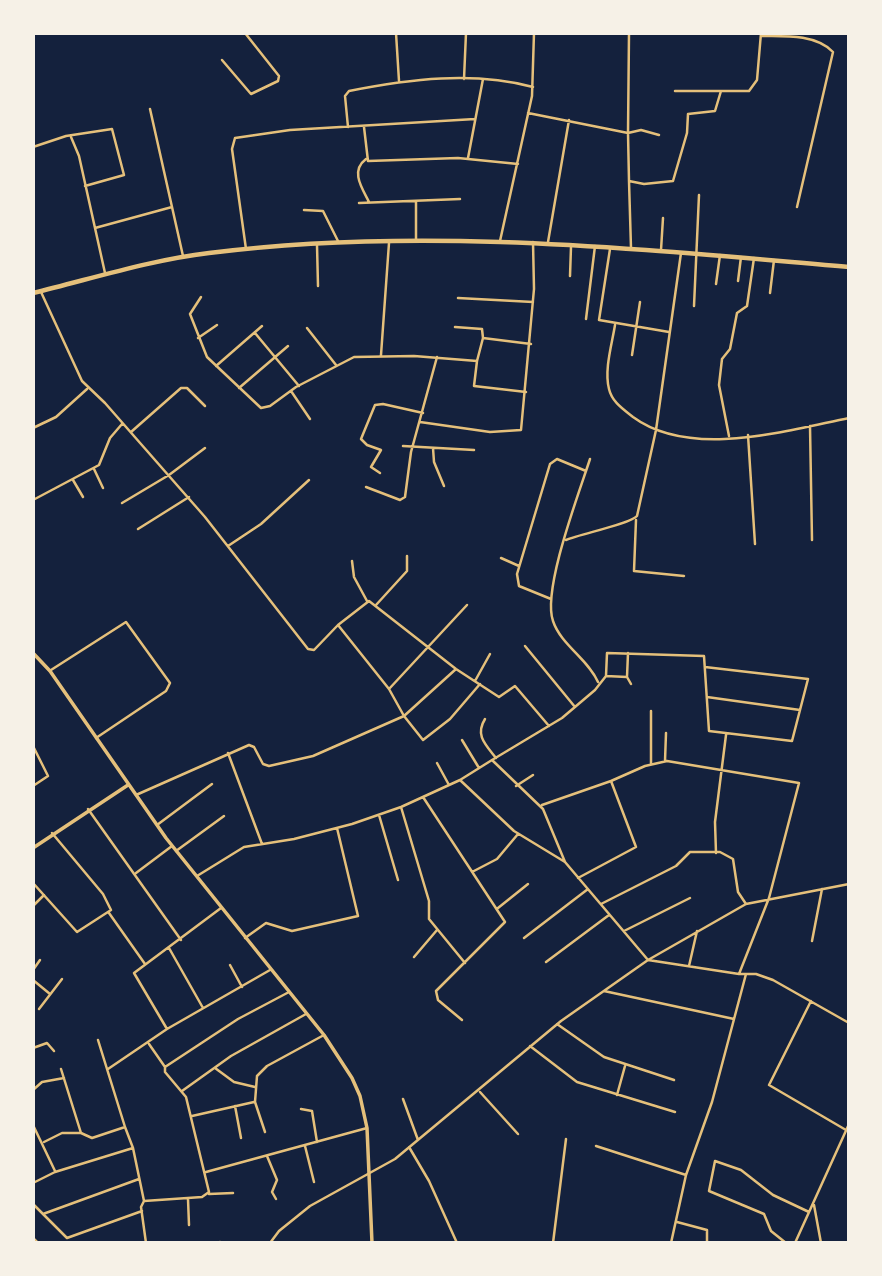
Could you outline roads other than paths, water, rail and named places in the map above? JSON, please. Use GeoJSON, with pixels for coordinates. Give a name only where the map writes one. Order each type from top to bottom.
{"type":"FeatureCollection","features":[{"type":"Feature","properties":{"kind":"main road"},"geometry":{"type":"LineString","coordinates":[[33,293],[184,258],[246,249],[317,244],[533,242],[849,267]]}},
{"type":"Feature","properties":{"kind":"street"},"geometry":{"type":"LineString","coordinates":[[222,60],[251,94],[278,81],[279,76],[245,33]]}},
{"type":"Feature","properties":{"kind":"street"},"geometry":{"type":"LineString","coordinates":[[396,33],[399,81]]}},
{"type":"Feature","properties":{"kind":"street"},"geometry":{"type":"LineString","coordinates":[[464,79],[466,33]]}},
{"type":"Feature","properties":{"kind":"street"},"geometry":{"type":"LineString","coordinates":[[500,241],[533,87],[534,33]]}},
{"type":"Feature","properties":{"kind":"street"},"geometry":{"type":"LineString","coordinates":[[629,33],[631,249]]}},
{"type":"Feature","properties":{"kind":"street"},"geometry":{"type":"LineString","coordinates":[[675,91],[749,91],[755,86],[762,35],[791,35],[825,46],[834,56],[797,207]]}},
{"type":"Feature","properties":{"kind":"street"},"geometry":{"type":"LineString","coordinates":[[348,127],[347,92],[399,81],[483,78],[533,87]]}},
{"type":"Feature","properties":{"kind":"street"},"geometry":{"type":"LineString","coordinates":[[468,158],[483,78]]}},
{"type":"Feature","properties":{"kind":"street"},"geometry":{"type":"LineString","coordinates":[[629,181],[644,184],[673,181],[687,133],[688,114],[715,111],[720,92]]}},
{"type":"Feature","properties":{"kind":"street"},"geometry":{"type":"LineString","coordinates":[[150,109],[184,258]]}},
{"type":"Feature","properties":{"kind":"street"},"geometry":{"type":"LineString","coordinates":[[528,113],[569,120],[613,133],[628,134],[641,130],[659,135]]}},
{"type":"Feature","properties":{"kind":"street"},"geometry":{"type":"LineString","coordinates":[[246,249],[232,149],[235,138],[475,119]]}},
{"type":"Feature","properties":{"kind":"street"},"geometry":{"type":"LineString","coordinates":[[548,243],[569,120]]}},
{"type":"Feature","properties":{"kind":"street"},"geometry":{"type":"LineString","coordinates":[[364,127],[366,159]]}},
{"type":"Feature","properties":{"kind":"street"},"geometry":{"type":"LineString","coordinates":[[33,147],[66,136],[112,129],[124,175],[85,186]]}},
{"type":"Feature","properties":{"kind":"street"},"geometry":{"type":"LineString","coordinates":[[71,137],[106,275]]}},
{"type":"Feature","properties":{"kind":"street"},"geometry":{"type":"LineString","coordinates":[[369,202],[357,173],[359,165],[366,159],[468,158],[518,164]]}},
{"type":"Feature","properties":{"kind":"street"},"geometry":{"type":"LineString","coordinates":[[694,306],[699,195]]}},
{"type":"Feature","properties":{"kind":"street"},"geometry":{"type":"LineString","coordinates":[[359,203],[460,198]]}},
{"type":"Feature","properties":{"kind":"street"},"geometry":{"type":"LineString","coordinates":[[416,201],[416,241]]}},
{"type":"Feature","properties":{"kind":"street"},"geometry":{"type":"LineString","coordinates":[[95,228],[172,207]]}},
{"type":"Feature","properties":{"kind":"street"},"geometry":{"type":"LineString","coordinates":[[304,210],[323,211],[340,244]]}},
{"type":"Feature","properties":{"kind":"street"},"geometry":{"type":"LineString","coordinates":[[661,252],[663,218]]}},
{"type":"Feature","properties":{"kind":"street"},"geometry":{"type":"LineString","coordinates":[[381,355],[389,242]]}},
{"type":"Feature","properties":{"kind":"street"},"geometry":{"type":"LineString","coordinates":[[420,422],[491,432],[517,431],[523,426],[531,344],[533,242]]}},
{"type":"Feature","properties":{"kind":"street"},"geometry":{"type":"LineString","coordinates":[[317,244],[318,286]]}},
{"type":"Feature","properties":{"kind":"street"},"geometry":{"type":"LineString","coordinates":[[570,276],[571,244]]}},
{"type":"Feature","properties":{"kind":"street"},"geometry":{"type":"LineString","coordinates":[[586,319],[594,246]]}},
{"type":"Feature","properties":{"kind":"street"},"geometry":{"type":"LineString","coordinates":[[610,249],[598,316],[600,321],[669,332]]}},
{"type":"Feature","properties":{"kind":"street"},"geometry":{"type":"LineString","coordinates":[[681,253],[656,430],[635,528],[634,571],[684,576]]}},
{"type":"Feature","properties":{"kind":"street"},"geometry":{"type":"LineString","coordinates":[[716,284],[720,255]]}},
{"type":"Feature","properties":{"kind":"street"},"geometry":{"type":"LineString","coordinates":[[738,281],[741,257]]}},
{"type":"Feature","properties":{"kind":"street"},"geometry":{"type":"LineString","coordinates":[[729,437],[719,386],[722,359],[730,349],[737,313],[747,306],[754,258]]}},
{"type":"Feature","properties":{"kind":"street"},"geometry":{"type":"LineString","coordinates":[[770,293],[774,260]]}},
{"type":"Feature","properties":{"kind":"street"},"geometry":{"type":"LineString","coordinates":[[41,292],[87,388],[123,423],[188,497],[309,651],[367,601]]}},
{"type":"Feature","properties":{"kind":"street"},"geometry":{"type":"LineString","coordinates":[[201,297],[190,310],[198,338],[216,366],[265,409],[299,386],[354,357],[381,355],[477,361]]}},
{"type":"Feature","properties":{"kind":"street"},"geometry":{"type":"LineString","coordinates":[[458,298],[533,302]]}},
{"type":"Feature","properties":{"kind":"street"},"geometry":{"type":"LineString","coordinates":[[632,355],[640,302]]}},
{"type":"Feature","properties":{"kind":"street"},"geometry":{"type":"LineString","coordinates":[[198,338],[217,325]]}},
{"type":"Feature","properties":{"kind":"street"},"geometry":{"type":"LineString","coordinates":[[615,325],[609,390],[622,409],[656,430],[687,437],[729,437],[849,418]]}},
{"type":"Feature","properties":{"kind":"street"},"geometry":{"type":"LineString","coordinates":[[216,366],[262,326]]}},
{"type":"Feature","properties":{"kind":"street"},"geometry":{"type":"LineString","coordinates":[[455,327],[481,329],[483,338],[474,386],[526,392]]}},
{"type":"Feature","properties":{"kind":"street"},"geometry":{"type":"LineString","coordinates":[[307,328],[336,365]]}},
{"type":"Feature","properties":{"kind":"street"},"geometry":{"type":"LineString","coordinates":[[255,333],[299,386]]}},
{"type":"Feature","properties":{"kind":"street"},"geometry":{"type":"LineString","coordinates":[[483,338],[531,344]]}},
{"type":"Feature","properties":{"kind":"street"},"geometry":{"type":"LineString","coordinates":[[239,388],[288,346]]}},
{"type":"Feature","properties":{"kind":"street"},"geometry":{"type":"LineString","coordinates":[[366,487],[403,499],[413,446],[437,357]]}},
{"type":"Feature","properties":{"kind":"street"},"geometry":{"type":"LineString","coordinates":[[33,428],[56,416],[87,388]]}},
{"type":"Feature","properties":{"kind":"street"},"geometry":{"type":"LineString","coordinates":[[131,432],[181,388],[187,388],[205,406]]}},
{"type":"Feature","properties":{"kind":"street"},"geometry":{"type":"LineString","coordinates":[[291,391],[310,419]]}},
{"type":"Feature","properties":{"kind":"street"},"geometry":{"type":"LineString","coordinates":[[380,473],[371,467],[381,450],[367,445],[361,439],[375,405],[383,404],[423,413]]}},
{"type":"Feature","properties":{"kind":"street"},"geometry":{"type":"LineString","coordinates":[[33,500],[94,469],[104,456],[110,438],[123,423]]}},
{"type":"Feature","properties":{"kind":"street"},"geometry":{"type":"LineString","coordinates":[[810,426],[812,540]]}},
{"type":"Feature","properties":{"kind":"street"},"geometry":{"type":"LineString","coordinates":[[748,435],[755,544]]}},
{"type":"Feature","properties":{"kind":"street"},"geometry":{"type":"LineString","coordinates":[[403,446],[474,450]]}},
{"type":"Feature","properties":{"kind":"street"},"geometry":{"type":"LineString","coordinates":[[122,503],[169,475],[205,448]]}},
{"type":"Feature","properties":{"kind":"street"},"geometry":{"type":"LineString","coordinates":[[433,448],[434,462],[444,485]]}},
{"type":"Feature","properties":{"kind":"street"},"geometry":{"type":"LineString","coordinates":[[552,599],[519,586],[516,582],[519,566],[550,464],[557,459],[586,471]]}},
{"type":"Feature","properties":{"kind":"street"},"geometry":{"type":"LineString","coordinates":[[590,459],[552,581],[552,599],[554,624],[598,682]]}},
{"type":"Feature","properties":{"kind":"street"},"geometry":{"type":"LineString","coordinates":[[94,469],[103,488]]}},
{"type":"Feature","properties":{"kind":"street"},"geometry":{"type":"LineString","coordinates":[[73,480],[83,497]]}},
{"type":"Feature","properties":{"kind":"street"},"geometry":{"type":"LineString","coordinates":[[228,547],[261,524],[309,480]]}},
{"type":"Feature","properties":{"kind":"street"},"geometry":{"type":"LineString","coordinates":[[138,528],[188,497]]}},
{"type":"Feature","properties":{"kind":"street"},"geometry":{"type":"LineString","coordinates":[[566,540],[591,530],[630,523],[637,516]]}},
{"type":"Feature","properties":{"kind":"street"},"geometry":{"type":"LineString","coordinates":[[630,523],[635,528]]}},
{"type":"Feature","properties":{"kind":"street"},"geometry":{"type":"LineString","coordinates":[[376,605],[407,571],[407,556]]}},
{"type":"Feature","properties":{"kind":"street"},"geometry":{"type":"LineString","coordinates":[[500,558],[519,566]]}},
{"type":"Feature","properties":{"kind":"street"},"geometry":{"type":"LineString","coordinates":[[352,561],[354,578],[367,601],[376,605],[456,669],[502,697],[515,686],[549,726]]}},
{"type":"Feature","properties":{"kind":"street"},"geometry":{"type":"LineString","coordinates":[[389,689],[467,605]]}},
{"type":"Feature","properties":{"kind":"street"},"geometry":{"type":"LineString","coordinates":[[50,671],[121,623],[130,624],[170,683],[169,687],[96,738]]}},
{"type":"Feature","properties":{"kind":"street"},"geometry":{"type":"LineString","coordinates":[[338,625],[389,689],[421,739],[427,740],[480,684]]}},
{"type":"Feature","properties":{"kind":"street"},"geometry":{"type":"LineString","coordinates":[[525,646],[575,707]]}},
{"type":"Feature","properties":{"kind":"street"},"geometry":{"type":"LineString","coordinates":[[33,653],[50,671],[172,846],[324,1035],[352,1078],[360,1096],[367,1128],[372,1243]]}},
{"type":"Feature","properties":{"kind":"street"},"geometry":{"type":"LineString","coordinates":[[606,676],[607,653],[704,656],[709,731],[792,741],[808,679],[705,667]]}},
{"type":"Feature","properties":{"kind":"street"},"geometry":{"type":"LineString","coordinates":[[628,653],[627,677],[631,684]]}},
{"type":"Feature","properties":{"kind":"street"},"geometry":{"type":"LineString","coordinates":[[475,681],[490,654]]}},
{"type":"Feature","properties":{"kind":"street"},"geometry":{"type":"LineString","coordinates":[[136,795],[251,745],[263,764],[271,766],[313,756],[404,716],[456,669]]}},
{"type":"Feature","properties":{"kind":"street"},"geometry":{"type":"LineString","coordinates":[[196,876],[244,847],[337,828],[379,815],[460,780],[549,726],[595,691],[598,682],[606,676],[627,677]]}},
{"type":"Feature","properties":{"kind":"street"},"geometry":{"type":"LineString","coordinates":[[706,697],[800,710]]}},
{"type":"Feature","properties":{"kind":"street"},"geometry":{"type":"LineString","coordinates":[[651,711],[651,764]]}},
{"type":"Feature","properties":{"kind":"street"},"geometry":{"type":"LineString","coordinates":[[485,719],[481,726],[481,738],[494,759],[516,786],[540,806],[565,862],[648,960],[739,974],[756,974],[773,980],[849,1023]]}},
{"type":"Feature","properties":{"kind":"street"},"geometry":{"type":"LineString","coordinates":[[665,762],[666,733]]}},
{"type":"Feature","properties":{"kind":"street"},"geometry":{"type":"LineString","coordinates":[[716,852],[715,822],[726,735]]}},
{"type":"Feature","properties":{"kind":"street"},"geometry":{"type":"LineString","coordinates":[[462,740],[480,768]]}},
{"type":"Feature","properties":{"kind":"street"},"geometry":{"type":"LineString","coordinates":[[33,746],[48,776],[33,786]]}},
{"type":"Feature","properties":{"kind":"street"},"geometry":{"type":"LineString","coordinates":[[228,753],[262,844]]}},
{"type":"Feature","properties":{"kind":"street"},"geometry":{"type":"LineString","coordinates":[[437,762],[449,785]]}},
{"type":"Feature","properties":{"kind":"street"},"geometry":{"type":"LineString","coordinates":[[540,806],[651,764],[665,762],[799,783],[769,898],[739,974]]}},
{"type":"Feature","properties":{"kind":"street"},"geometry":{"type":"LineString","coordinates":[[516,786],[533,775]]}},
{"type":"Feature","properties":{"kind":"street"},"geometry":{"type":"LineString","coordinates":[[460,780],[518,834],[565,862]]}},
{"type":"Feature","properties":{"kind":"street"},"geometry":{"type":"LineString","coordinates":[[578,877],[636,847],[611,781]]}},
{"type":"Feature","properties":{"kind":"street"},"geometry":{"type":"LineString","coordinates":[[157,825],[212,784]]}},
{"type":"Feature","properties":{"kind":"street"},"geometry":{"type":"LineString","coordinates":[[33,848],[88,809],[128,785]]}},
{"type":"Feature","properties":{"kind":"street"},"geometry":{"type":"LineString","coordinates":[[423,797],[505,925],[444,981],[436,994],[438,1000],[462,1020]]}},
{"type":"Feature","properties":{"kind":"street"},"geometry":{"type":"LineString","coordinates":[[401,807],[429,901],[429,919],[465,963]]}},
{"type":"Feature","properties":{"kind":"street"},"geometry":{"type":"LineString","coordinates":[[88,809],[181,940]]}},
{"type":"Feature","properties":{"kind":"street"},"geometry":{"type":"LineString","coordinates":[[379,815],[398,880]]}},
{"type":"Feature","properties":{"kind":"street"},"geometry":{"type":"LineString","coordinates":[[176,851],[224,816]]}},
{"type":"Feature","properties":{"kind":"street"},"geometry":{"type":"LineString","coordinates":[[245,938],[266,923],[292,931],[358,916],[337,828]]}},
{"type":"Feature","properties":{"kind":"street"},"geometry":{"type":"LineString","coordinates":[[52,833],[109,903],[109,914],[145,964]]}},
{"type":"Feature","properties":{"kind":"street"},"geometry":{"type":"LineString","coordinates":[[472,872],[497,859],[518,834]]}},
{"type":"Feature","properties":{"kind":"street"},"geometry":{"type":"LineString","coordinates":[[134,874],[172,846]]}},
{"type":"Feature","properties":{"kind":"street"},"geometry":{"type":"LineString","coordinates":[[601,905],[676,866],[690,852],[716,852],[733,859],[738,892],[746,904]]}},
{"type":"Feature","properties":{"kind":"street"},"geometry":{"type":"LineString","coordinates":[[33,883],[77,932],[109,914]]}},
{"type":"Feature","properties":{"kind":"street"},"geometry":{"type":"LineString","coordinates":[[497,909],[528,884]]}},
{"type":"Feature","properties":{"kind":"street"},"geometry":{"type":"LineString","coordinates":[[270,1243],[279,1231],[310,1206],[370,1175],[409,1147],[556,1024],[648,960],[746,904],[849,884]]}},
{"type":"Feature","properties":{"kind":"street"},"geometry":{"type":"LineString","coordinates":[[524,938],[588,889]]}},
{"type":"Feature","properties":{"kind":"street"},"geometry":{"type":"LineString","coordinates":[[812,941],[822,889]]}},
{"type":"Feature","properties":{"kind":"street"},"geometry":{"type":"LineString","coordinates":[[33,906],[44,895]]}},
{"type":"Feature","properties":{"kind":"street"},"geometry":{"type":"LineString","coordinates":[[623,931],[690,898]]}},
{"type":"Feature","properties":{"kind":"street"},"geometry":{"type":"LineString","coordinates":[[167,1029],[134,975],[221,908]]}},
{"type":"Feature","properties":{"kind":"street"},"geometry":{"type":"LineString","coordinates":[[546,962],[610,915]]}},
{"type":"Feature","properties":{"kind":"street"},"geometry":{"type":"LineString","coordinates":[[414,957],[437,930]]}},
{"type":"Feature","properties":{"kind":"street"},"geometry":{"type":"LineString","coordinates":[[689,966],[697,932]]}},
{"type":"Feature","properties":{"kind":"street"},"geometry":{"type":"LineString","coordinates":[[169,948],[203,1008]]}},
{"type":"Feature","properties":{"kind":"street"},"geometry":{"type":"LineString","coordinates":[[33,970],[40,960]]}},
{"type":"Feature","properties":{"kind":"street"},"geometry":{"type":"LineString","coordinates":[[230,965],[242,987]]}},
{"type":"Feature","properties":{"kind":"street"},"geometry":{"type":"LineString","coordinates":[[108,1069],[149,1044],[167,1029],[270,970]]}},
{"type":"Feature","properties":{"kind":"street"},"geometry":{"type":"LineString","coordinates":[[671,1243],[686,1175],[712,1102],[747,974]]}},
{"type":"Feature","properties":{"kind":"street"},"geometry":{"type":"LineString","coordinates":[[33,979],[50,994]]}},
{"type":"Feature","properties":{"kind":"street"},"geometry":{"type":"LineString","coordinates":[[39,1009],[62,979]]}},
{"type":"Feature","properties":{"kind":"street"},"geometry":{"type":"LineString","coordinates":[[603,990],[734,1019]]}},
{"type":"Feature","properties":{"kind":"street"},"geometry":{"type":"LineString","coordinates":[[165,1067],[238,1019],[289,992]]}},
{"type":"Feature","properties":{"kind":"street"},"geometry":{"type":"LineString","coordinates":[[795,1243],[848,1127],[769,1085],[811,1001]]}},
{"type":"Feature","properties":{"kind":"street"},"geometry":{"type":"LineString","coordinates":[[182,1091],[214,1067],[306,1014]]}},
{"type":"Feature","properties":{"kind":"street"},"geometry":{"type":"LineString","coordinates":[[556,1024],[604,1057],[674,1080]]}},
{"type":"Feature","properties":{"kind":"street"},"geometry":{"type":"LineString","coordinates":[[265,1132],[255,1102],[257,1076],[267,1066],[324,1035]]}},
{"type":"Feature","properties":{"kind":"street"},"geometry":{"type":"LineString","coordinates":[[98,1040],[133,1148],[144,1201],[142,1211],[146,1243]]}},
{"type":"Feature","properties":{"kind":"street"},"geometry":{"type":"LineString","coordinates":[[33,1048],[47,1043],[54,1051]]}},
{"type":"Feature","properties":{"kind":"street"},"geometry":{"type":"LineString","coordinates":[[149,1044],[165,1067],[165,1072],[182,1091],[192,1116],[206,1172],[208,1194]]}},
{"type":"Feature","properties":{"kind":"street"},"geometry":{"type":"LineString","coordinates":[[530,1046],[577,1082],[675,1112]]}},
{"type":"Feature","properties":{"kind":"street"},"geometry":{"type":"LineString","coordinates":[[617,1095],[625,1066]]}},
{"type":"Feature","properties":{"kind":"street"},"geometry":{"type":"LineString","coordinates":[[214,1067],[234,1082],[255,1087]]}},
{"type":"Feature","properties":{"kind":"street"},"geometry":{"type":"LineString","coordinates":[[61,1069],[81,1133]]}},
{"type":"Feature","properties":{"kind":"street"},"geometry":{"type":"LineString","coordinates":[[33,1090],[42,1082],[64,1078]]}},
{"type":"Feature","properties":{"kind":"street"},"geometry":{"type":"LineString","coordinates":[[479,1091],[518,1133]]}},
{"type":"Feature","properties":{"kind":"street"},"geometry":{"type":"LineString","coordinates":[[404,1099],[418,1140]]}},
{"type":"Feature","properties":{"kind":"street"},"geometry":{"type":"LineString","coordinates":[[192,1116],[255,1102]]}},
{"type":"Feature","properties":{"kind":"street"},"geometry":{"type":"LineString","coordinates":[[235,1107],[242,1138]]}},
{"type":"Feature","properties":{"kind":"street"},"geometry":{"type":"LineString","coordinates":[[302,1109],[312,1111],[317,1142]]}},
{"type":"Feature","properties":{"kind":"street"},"geometry":{"type":"LineString","coordinates":[[33,1125],[40,1142],[62,1133],[81,1133],[92,1138],[125,1127]]}},
{"type":"Feature","properties":{"kind":"street"},"geometry":{"type":"LineString","coordinates":[[206,1172],[367,1128]]}},
{"type":"Feature","properties":{"kind":"street"},"geometry":{"type":"LineString","coordinates":[[553,1243],[566,1139]]}},
{"type":"Feature","properties":{"kind":"street"},"geometry":{"type":"LineString","coordinates":[[44,1142],[55,1171]]}},
{"type":"Feature","properties":{"kind":"street"},"geometry":{"type":"LineString","coordinates":[[305,1146],[314,1182]]}},
{"type":"Feature","properties":{"kind":"street"},"geometry":{"type":"LineString","coordinates":[[596,1146],[686,1175]]}},
{"type":"Feature","properties":{"kind":"street"},"geometry":{"type":"LineString","coordinates":[[409,1147],[429,1181],[457,1243]]}},
{"type":"Feature","properties":{"kind":"street"},"geometry":{"type":"LineString","coordinates":[[33,1183],[55,1171],[133,1148]]}},
{"type":"Feature","properties":{"kind":"street"},"geometry":{"type":"LineString","coordinates":[[267,1156],[277,1180],[272,1192],[276,1199]]}},
{"type":"Feature","properties":{"kind":"street"},"geometry":{"type":"LineString","coordinates":[[786,1243],[771,1231],[764,1214],[709,1191],[715,1161],[741,1170],[773,1195],[809,1212]]}},
{"type":"Feature","properties":{"kind":"street"},"geometry":{"type":"LineString","coordinates":[[43,1214],[139,1178]]}},
{"type":"Feature","properties":{"kind":"street"},"geometry":{"type":"LineString","coordinates":[[144,1201],[233,1193]]}},
{"type":"Feature","properties":{"kind":"street"},"geometry":{"type":"LineString","coordinates":[[188,1199],[189,1224]]}},
{"type":"Feature","properties":{"kind":"street"},"geometry":{"type":"LineString","coordinates":[[33,1204],[67,1238],[142,1211]]}},
{"type":"Feature","properties":{"kind":"street"},"geometry":{"type":"LineString","coordinates":[[814,1205],[821,1243]]}},
{"type":"Feature","properties":{"kind":"street"},"geometry":{"type":"LineString","coordinates":[[677,1222],[707,1230],[707,1243]]}},
{"type":"Feature","properties":{"kind":"street"},"geometry":{"type":"LineString","coordinates":[[33,1238],[38,1243]]}}]}
